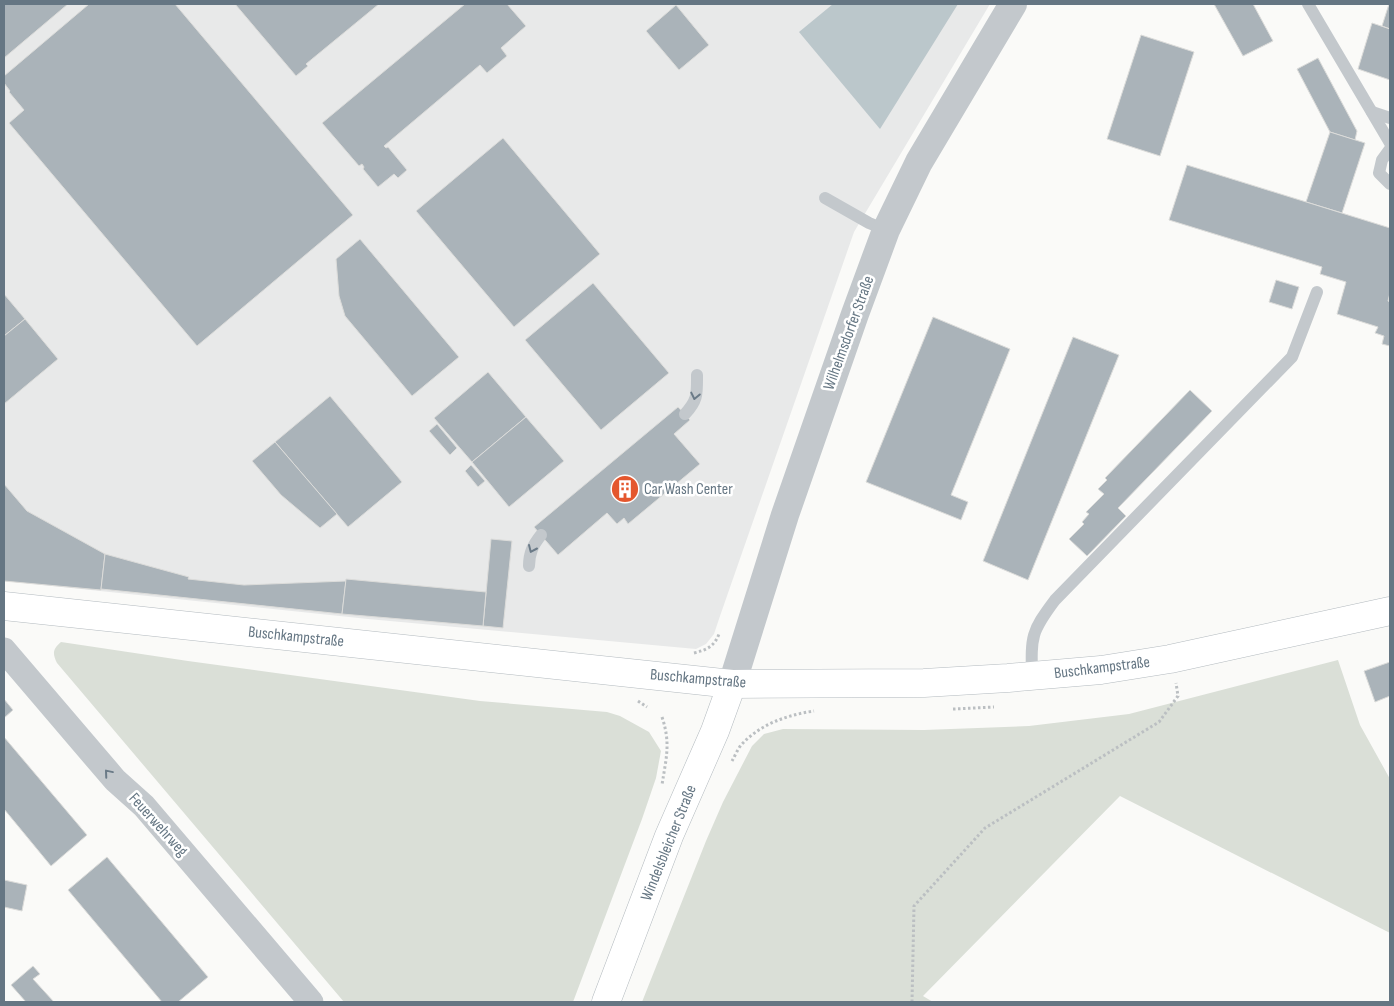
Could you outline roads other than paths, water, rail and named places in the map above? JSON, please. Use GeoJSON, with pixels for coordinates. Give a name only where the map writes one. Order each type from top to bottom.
{"type":"FeatureCollection","features":[{"type":"Feature","properties":{"kind":"main road","name":"Buschkampstraße"},"geometry":{"type":"LineString","coordinates":[[4,606],[732,684],[924,682],[1101,670],[1170,659],[1390,611]]}},
{"type":"Feature","properties":{"kind":"main road","name":"Windelsbleicher Straße"},"geometry":{"type":"LineString","coordinates":[[606,1002],[670,836],[715,731],[732,684]]}},
{"type":"Feature","properties":{"kind":"street","name":"Wilhelmsdorfer Straße"},"geometry":{"type":"LineString","coordinates":[[732,684],[785,515],[886,230],[919,162],[1013,4]]}},
{"type":"Feature","properties":{"kind":"street","name":"Feuerwehrweg"},"geometry":{"type":"LineString","coordinates":[[4,650],[114,780],[144,806],[311,1002]]}},
{"type":"Feature","properties":{"kind":"lane"},"geometry":{"type":"LineString","coordinates":[[1308,4],[1390,143]]}},
{"type":"Feature","properties":{"kind":"lane"},"geometry":{"type":"LineString","coordinates":[[1372,112],[1390,118]]}},
{"type":"Feature","properties":{"kind":"lane"},"geometry":{"type":"LineString","coordinates":[[1390,149],[1382,160],[1379,173],[1390,184]]}},
{"type":"Feature","properties":{"kind":"lane"},"geometry":{"type":"LineString","coordinates":[[825,198],[869,223],[886,230]]}},
{"type":"Feature","properties":{"kind":"lane"},"geometry":{"type":"LineString","coordinates":[[1032,676],[1032,636],[1039,622],[1055,600],[1292,357],[1317,292]]}},
{"type":"Feature","properties":{"kind":"lane"},"geometry":{"type":"LineString","coordinates":[[684,414],[694,404],[697,395],[697,375]]}},
{"type":"Feature","properties":{"kind":"lane"},"geometry":{"type":"LineString","coordinates":[[529,566],[529,556],[534,544],[541,535]]}},
{"type":"Feature","properties":{"kind":"place","name":"Car Wash Center"},"geometry":{"type":"Point","coordinates":[625,489]}}]}
